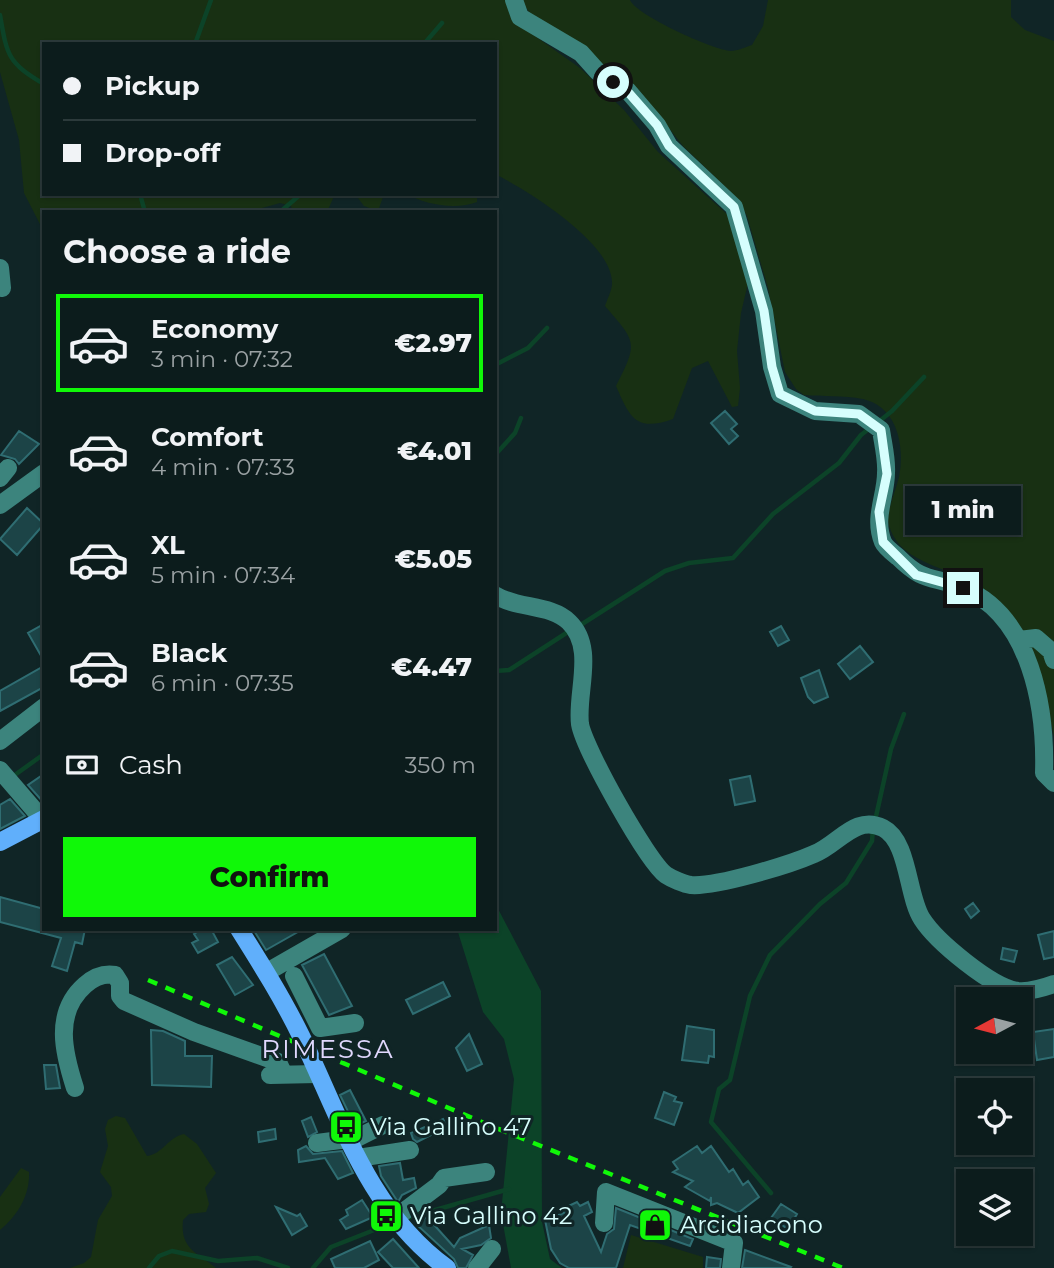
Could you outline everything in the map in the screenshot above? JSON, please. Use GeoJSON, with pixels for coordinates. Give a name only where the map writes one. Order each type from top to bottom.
{"type":"FeatureCollection","features":[{"type":"Feature","properties":{"kind":"main road"},"geometry":{"type":"LineString","coordinates":[[0,842],[42,821]]}},
{"type":"Feature","properties":{"kind":"main road"},"geometry":{"type":"LineString","coordinates":[[240,931],[287,1009],[349,1141],[394,1219],[423,1250],[447,1268]]}},
{"type":"Feature","properties":{"kind":"street"},"geometry":{"type":"LineString","coordinates":[[514,0],[520,17],[581,53],[598,72],[628,92],[657,125],[669,146],[734,207],[764,311],[772,367],[780,394],[815,411],[859,414],[881,430],[887,474],[879,512],[883,542],[916,575],[963,588],[992,604],[1019,640],[1038,699],[1045,737],[1044,773],[1054,783]]}},
{"type":"Feature","properties":{"kind":"street"},"geometry":{"type":"LineString","coordinates":[[0,268],[2,289]]}},
{"type":"Feature","properties":{"kind":"street"},"geometry":{"type":"LineString","coordinates":[[0,505],[42,474]]}},
{"type":"Feature","properties":{"kind":"street"},"geometry":{"type":"LineString","coordinates":[[497,596],[507,602],[552,612],[570,622],[582,647],[580,726],[587,746],[646,851],[666,874],[689,885],[715,883],[815,854],[854,827],[871,824],[887,830],[901,850],[922,919],[949,947],[996,984],[1017,991],[1041,989],[1054,984]]}},
{"type":"Feature","properties":{"kind":"street"},"geometry":{"type":"LineString","coordinates":[[1019,640],[1036,638],[1051,651],[1054,660]]}},
{"type":"Feature","properties":{"kind":"street"},"geometry":{"type":"LineString","coordinates":[[0,741],[42,710]]}},
{"type":"Feature","properties":{"kind":"street"},"geometry":{"type":"LineString","coordinates":[[0,770],[42,819]]}},
{"type":"Feature","properties":{"kind":"street"},"geometry":{"type":"LineString","coordinates":[[267,972],[340,931]]}},
{"type":"Feature","properties":{"kind":"street"},"geometry":{"type":"LineString","coordinates":[[75,1088],[64,1054],[64,1026],[70,1002],[94,978],[107,974],[115,975],[120,983],[120,996],[124,1001],[194,1032],[278,1062],[277,1075],[317,1074]]}},
{"type":"Feature","properties":{"kind":"street"},"geometry":{"type":"LineString","coordinates":[[294,976],[320,1028],[355,1023]]}},
{"type":"Feature","properties":{"kind":"street"},"geometry":{"type":"LineString","coordinates":[[287,1009],[306,1000]]}},
{"type":"Feature","properties":{"kind":"street"},"geometry":{"type":"LineString","coordinates":[[317,1143],[349,1141],[383,1125]]}},
{"type":"Feature","properties":{"kind":"street"},"geometry":{"type":"LineString","coordinates":[[358,1158],[410,1150]]}},
{"type":"Feature","properties":{"kind":"street"},"geometry":{"type":"LineString","coordinates":[[394,1219],[439,1185],[444,1178],[486,1172]]}},
{"type":"Feature","properties":{"kind":"street"},"geometry":{"type":"LineString","coordinates":[[604,1223],[606,1192],[734,1243],[730,1268]]}},
{"type":"Feature","properties":{"kind":"street"},"geometry":{"type":"LineString","coordinates":[[477,1268],[492,1249]]}},
{"type":"Feature","properties":{"kind":"shaded area"},"geometry":{"type":"Polygon","coordinates":[[[0,0],[506,0],[525,29],[580,68],[624,110],[658,152],[729,216],[748,283],[741,313],[737,351],[740,388],[738,406],[732,407],[708,361],[692,368],[673,419],[650,424],[642,423],[630,414],[616,386],[628,360],[631,343],[605,306],[612,285],[609,269],[585,236],[567,220],[497,175],[497,42],[42,42],[42,196],[334,196],[328,210],[292,210],[291,206],[280,203],[255,210],[42,210],[42,228],[24,193],[19,140],[0,72],[0,0]]]}},
{"type":"Feature","properties":{"kind":"shaded area"},"geometry":{"type":"Polygon","coordinates":[[[521,0],[630,0],[646,14],[676,31],[708,45],[731,51],[752,45],[763,26],[768,0],[1011,0],[1011,17],[1025,30],[1054,41],[1054,736],[1037,665],[1018,624],[1004,606],[986,590],[912,555],[898,543],[893,534],[888,518],[899,477],[901,453],[891,419],[875,403],[863,399],[804,395],[796,389],[785,372],[768,288],[747,216],[737,198],[683,146],[639,90],[533,18],[521,0]]]}},
{"type":"Feature","properties":{"kind":"shaded area"},"geometry":{"type":"Polygon","coordinates":[[[356,196],[386,196],[378,210],[364,206],[356,196]]]}},
{"type":"Feature","properties":{"kind":"shaded area"},"geometry":{"type":"Polygon","coordinates":[[[412,196],[477,196],[477,202],[460,206],[423,201],[412,196]]]}},
{"type":"Feature","properties":{"kind":"shaded area"},"geometry":{"type":"Polygon","coordinates":[[[497,907],[541,991],[542,1222],[550,1259],[562,1268],[511,1268],[501,1213],[514,1079],[504,1039],[483,1012],[458,931],[497,931],[497,907]]]}},
{"type":"Feature","properties":{"kind":"shaded area"},"geometry":{"type":"Polygon","coordinates":[[[116,1116],[125,1118],[147,1156],[153,1155],[174,1138],[184,1134],[197,1144],[216,1173],[205,1188],[209,1204],[206,1212],[189,1214],[183,1220],[184,1237],[191,1249],[216,1268],[70,1268],[91,1257],[98,1220],[112,1196],[111,1187],[100,1172],[108,1146],[105,1129],[108,1120],[116,1116]]]}},
{"type":"Feature","properties":{"kind":"shaded area"},"geometry":{"type":"Polygon","coordinates":[[[21,1168],[29,1172],[25,1197],[12,1218],[0,1230],[0,1197],[21,1168]]]}},
{"type":"Feature","properties":{"kind":"shaded area"},"geometry":{"type":"Polygon","coordinates":[[[631,1235],[703,1257],[703,1268],[623,1268],[631,1235]]]}},
{"type":"Feature","properties":{"kind":"building"},"geometry":{"type":"Polygon","coordinates":[[[725,411],[737,424],[731,429],[738,436],[729,444],[711,423],[725,411]]]}},
{"type":"Feature","properties":{"kind":"building"},"geometry":{"type":"Polygon","coordinates":[[[19,431],[39,444],[19,464],[15,459],[1,455],[19,431]]]}},
{"type":"Feature","properties":{"kind":"building"},"geometry":{"type":"Polygon","coordinates":[[[27,508],[42,522],[42,526],[17,555],[0,539],[27,508]]]}},
{"type":"Feature","properties":{"kind":"building"},"geometry":{"type":"Polygon","coordinates":[[[42,625],[42,658],[28,633],[42,625]]]}},
{"type":"Feature","properties":{"kind":"building"},"geometry":{"type":"Polygon","coordinates":[[[781,626],[789,640],[778,646],[770,632],[781,626]]]}},
{"type":"Feature","properties":{"kind":"building"},"geometry":{"type":"Polygon","coordinates":[[[860,646],[873,662],[850,679],[838,664],[860,646]]]}},
{"type":"Feature","properties":{"kind":"building"},"geometry":{"type":"Polygon","coordinates":[[[42,667],[42,688],[0,711],[0,691],[42,667]]]}},
{"type":"Feature","properties":{"kind":"building"},"geometry":{"type":"Polygon","coordinates":[[[819,670],[828,697],[814,703],[808,697],[801,678],[819,670]]]}},
{"type":"Feature","properties":{"kind":"building"},"geometry":{"type":"Polygon","coordinates":[[[42,775],[42,801],[28,785],[42,775]]]}},
{"type":"Feature","properties":{"kind":"building"},"geometry":{"type":"Polygon","coordinates":[[[750,776],[755,801],[735,805],[730,780],[750,776]]]}},
{"type":"Feature","properties":{"kind":"building"},"geometry":{"type":"Polygon","coordinates":[[[10,799],[25,816],[0,829],[0,805],[10,799]]]}},
{"type":"Feature","properties":{"kind":"building"},"geometry":{"type":"Polygon","coordinates":[[[0,897],[42,908],[42,931],[85,931],[82,944],[75,942],[67,971],[52,966],[61,938],[0,922],[0,897]]]}},
{"type":"Feature","properties":{"kind":"building"},"geometry":{"type":"Polygon","coordinates":[[[973,903],[979,911],[971,918],[965,909],[973,903]]]}},
{"type":"Feature","properties":{"kind":"building"},"geometry":{"type":"Polygon","coordinates":[[[199,931],[212,931],[218,942],[198,953],[192,943],[198,940],[194,934],[199,931]]]}},
{"type":"Feature","properties":{"kind":"building"},"geometry":{"type":"Polygon","coordinates":[[[254,931],[299,931],[266,950],[254,931]]]}},
{"type":"Feature","properties":{"kind":"building"},"geometry":{"type":"Polygon","coordinates":[[[1054,931],[1054,957],[1044,959],[1038,935],[1054,931]]]}},
{"type":"Feature","properties":{"kind":"building"},"geometry":{"type":"Polygon","coordinates":[[[1003,948],[1017,951],[1014,962],[1001,959],[1003,948]]]}},
{"type":"Feature","properties":{"kind":"building"},"geometry":{"type":"Polygon","coordinates":[[[324,954],[352,1006],[329,1015],[302,965],[324,954]]]}},
{"type":"Feature","properties":{"kind":"building"},"geometry":{"type":"Polygon","coordinates":[[[232,957],[253,985],[235,995],[217,965],[232,957]]]}},
{"type":"Feature","properties":{"kind":"building"},"geometry":{"type":"Polygon","coordinates":[[[443,982],[450,996],[413,1014],[406,1000],[443,982]]]}},
{"type":"Feature","properties":{"kind":"building"},"geometry":{"type":"Polygon","coordinates":[[[687,1026],[714,1030],[714,1057],[709,1056],[708,1063],[682,1060],[687,1026]]]}},
{"type":"Feature","properties":{"kind":"building"},"geometry":{"type":"Polygon","coordinates":[[[1054,1029],[1054,1057],[1037,1060],[1033,1032],[1054,1029]]]}},
{"type":"Feature","properties":{"kind":"building"},"geometry":{"type":"Polygon","coordinates":[[[151,1030],[163,1031],[185,1041],[185,1056],[212,1056],[211,1087],[152,1085],[151,1030]]]}},
{"type":"Feature","properties":{"kind":"building"},"geometry":{"type":"Polygon","coordinates":[[[469,1034],[482,1064],[467,1071],[456,1048],[469,1034]]]}},
{"type":"Feature","properties":{"kind":"building"},"geometry":{"type":"Polygon","coordinates":[[[44,1065],[56,1065],[60,1088],[46,1089],[44,1065]]]}},
{"type":"Feature","properties":{"kind":"building"},"geometry":{"type":"Polygon","coordinates":[[[350,1090],[366,1121],[355,1126],[340,1095],[350,1090]]]}},
{"type":"Feature","properties":{"kind":"building"},"geometry":{"type":"Polygon","coordinates":[[[664,1092],[676,1097],[674,1101],[682,1103],[674,1125],[655,1118],[664,1092]]]}},
{"type":"Feature","properties":{"kind":"building"},"geometry":{"type":"Polygon","coordinates":[[[311,1117],[317,1132],[308,1137],[302,1121],[311,1117]]]}},
{"type":"Feature","properties":{"kind":"building"},"geometry":{"type":"Polygon","coordinates":[[[443,1119],[447,1127],[417,1142],[413,1139],[411,1133],[443,1119]]]}},
{"type":"Feature","properties":{"kind":"building"},"geometry":{"type":"Polygon","coordinates":[[[275,1129],[276,1139],[259,1142],[258,1132],[275,1129]]]}},
{"type":"Feature","properties":{"kind":"building"},"geometry":{"type":"Polygon","coordinates":[[[306,1146],[313,1154],[342,1151],[353,1173],[338,1179],[325,1158],[299,1162],[298,1150],[306,1146]]]}},
{"type":"Feature","properties":{"kind":"building"},"geometry":{"type":"Polygon","coordinates":[[[697,1146],[702,1153],[711,1146],[729,1172],[733,1169],[743,1185],[748,1181],[759,1197],[738,1213],[717,1203],[711,1205],[711,1197],[710,1201],[685,1187],[693,1181],[673,1172],[678,1169],[673,1162],[697,1146]]]}},
{"type":"Feature","properties":{"kind":"building"},"geometry":{"type":"Polygon","coordinates":[[[400,1163],[403,1180],[414,1178],[416,1188],[402,1195],[398,1202],[381,1176],[379,1166],[400,1163]]]}},
{"type":"Feature","properties":{"kind":"building"},"geometry":{"type":"Polygon","coordinates":[[[362,1200],[373,1217],[346,1229],[340,1220],[348,1215],[346,1210],[362,1200]]]}},
{"type":"Feature","properties":{"kind":"building"},"geometry":{"type":"Polygon","coordinates":[[[577,1202],[580,1206],[588,1202],[592,1212],[584,1216],[601,1252],[607,1234],[614,1229],[616,1208],[693,1239],[690,1246],[630,1225],[616,1268],[569,1268],[560,1263],[551,1249],[545,1220],[564,1213],[562,1209],[577,1202]]]}},
{"type":"Feature","properties":{"kind":"building"},"geometry":{"type":"Polygon","coordinates":[[[781,1204],[797,1214],[788,1229],[771,1218],[781,1204]]]}},
{"type":"Feature","properties":{"kind":"building"},"geometry":{"type":"Polygon","coordinates":[[[276,1207],[297,1216],[300,1214],[307,1226],[292,1235],[276,1207]]]}},
{"type":"Feature","properties":{"kind":"building"},"geometry":{"type":"Polygon","coordinates":[[[427,1217],[454,1247],[460,1238],[489,1225],[491,1238],[481,1245],[462,1249],[473,1255],[466,1268],[458,1268],[454,1259],[416,1224],[427,1217]]]}},
{"type":"Feature","properties":{"kind":"building"},"geometry":{"type":"Polygon","coordinates":[[[393,1239],[419,1268],[393,1268],[378,1252],[393,1239]]]}},
{"type":"Feature","properties":{"kind":"building"},"geometry":{"type":"Polygon","coordinates":[[[370,1241],[379,1260],[364,1268],[335,1268],[331,1259],[370,1241]]]}},
{"type":"Feature","properties":{"kind":"building"},"geometry":{"type":"Polygon","coordinates":[[[745,1250],[791,1267],[742,1268],[745,1250]]]}},
{"type":"Feature","properties":{"kind":"building"},"geometry":{"type":"Polygon","coordinates":[[[707,1257],[721,1259],[720,1268],[706,1268],[707,1257]]]}},
{"type":"Feature","properties":{"kind":"waterway"},"geometry":{"type":"LineString","coordinates":[[196,42],[211,0]]}},
{"type":"Feature","properties":{"kind":"waterway"},"geometry":{"type":"LineString","coordinates":[[0,15],[11,57],[23,70],[42,83]]}},
{"type":"Feature","properties":{"kind":"waterway"},"geometry":{"type":"LineString","coordinates":[[426,42],[442,23]]}},
{"type":"Feature","properties":{"kind":"waterway"},"geometry":{"type":"LineString","coordinates":[[141,196],[144,210]]}},
{"type":"Feature","properties":{"kind":"waterway"},"geometry":{"type":"LineString","coordinates":[[282,210],[299,196]]}},
{"type":"Feature","properties":{"kind":"waterway"},"geometry":{"type":"LineString","coordinates":[[497,364],[528,348],[547,328]]}},
{"type":"Feature","properties":{"kind":"waterway"},"geometry":{"type":"LineString","coordinates":[[877,423],[924,377]]}},
{"type":"Feature","properties":{"kind":"waterway"},"geometry":{"type":"LineString","coordinates":[[497,453],[515,433],[521,418]]}},
{"type":"Feature","properties":{"kind":"waterway"},"geometry":{"type":"LineString","coordinates":[[579,626],[665,571],[689,563],[733,558],[773,514],[839,463],[870,428]]}},
{"type":"Feature","properties":{"kind":"waterway"},"geometry":{"type":"LineString","coordinates":[[497,671],[509,670],[571,630]]}},
{"type":"Feature","properties":{"kind":"waterway"},"geometry":{"type":"LineString","coordinates":[[875,821],[891,749],[904,714]]}},
{"type":"Feature","properties":{"kind":"waterway"},"geometry":{"type":"LineString","coordinates":[[12,777],[42,755]]}},
{"type":"Feature","properties":{"kind":"waterway"},"geometry":{"type":"LineString","coordinates":[[771,1193],[711,1122],[719,1089],[730,1080],[750,996],[770,955],[820,904],[846,883],[872,841],[873,829]]}},
{"type":"Feature","properties":{"kind":"waterway"},"geometry":{"type":"LineString","coordinates":[[407,1218],[509,1189]]}},
{"type":"Feature","properties":{"kind":"waterway"},"geometry":{"type":"LineString","coordinates":[[313,1268],[331,1247],[392,1223]]}},
{"type":"Feature","properties":{"kind":"waterway"},"geometry":{"type":"LineString","coordinates":[[149,1268],[159,1256],[172,1251],[218,1261],[257,1258],[288,1268]]}},
{"type":"Feature","properties":{"kind":"railway"},"geometry":{"type":"LineString","coordinates":[[148,980],[484,1123],[843,1268]]}},
{"type":"Feature","properties":{"kind":"place","name":"Via Gallino 47"},"geometry":{"type":"Point","coordinates":[346,1127]}},
{"type":"Feature","properties":{"kind":"place","name":"Via Gallino 42"},"geometry":{"type":"Point","coordinates":[386,1216]}},
{"type":"Feature","properties":{"kind":"place","name":"Arcidiacono"},"geometry":{"type":"Point","coordinates":[655,1225]}},
{"type":"Feature","properties":{"kind":"district","name":"RIMESSA"},"geometry":{"type":"Point","coordinates":[328,1049]}},
{"type":"Feature","properties":{"kind":"route"},"geometry":{"type":"LineString","coordinates":[[613,82],[628,92],[657,125],[669,146],[734,207],[764,311],[772,367],[780,394],[815,411],[859,414],[881,430],[887,474],[879,512],[883,542],[916,575],[963,588]]}}]}
